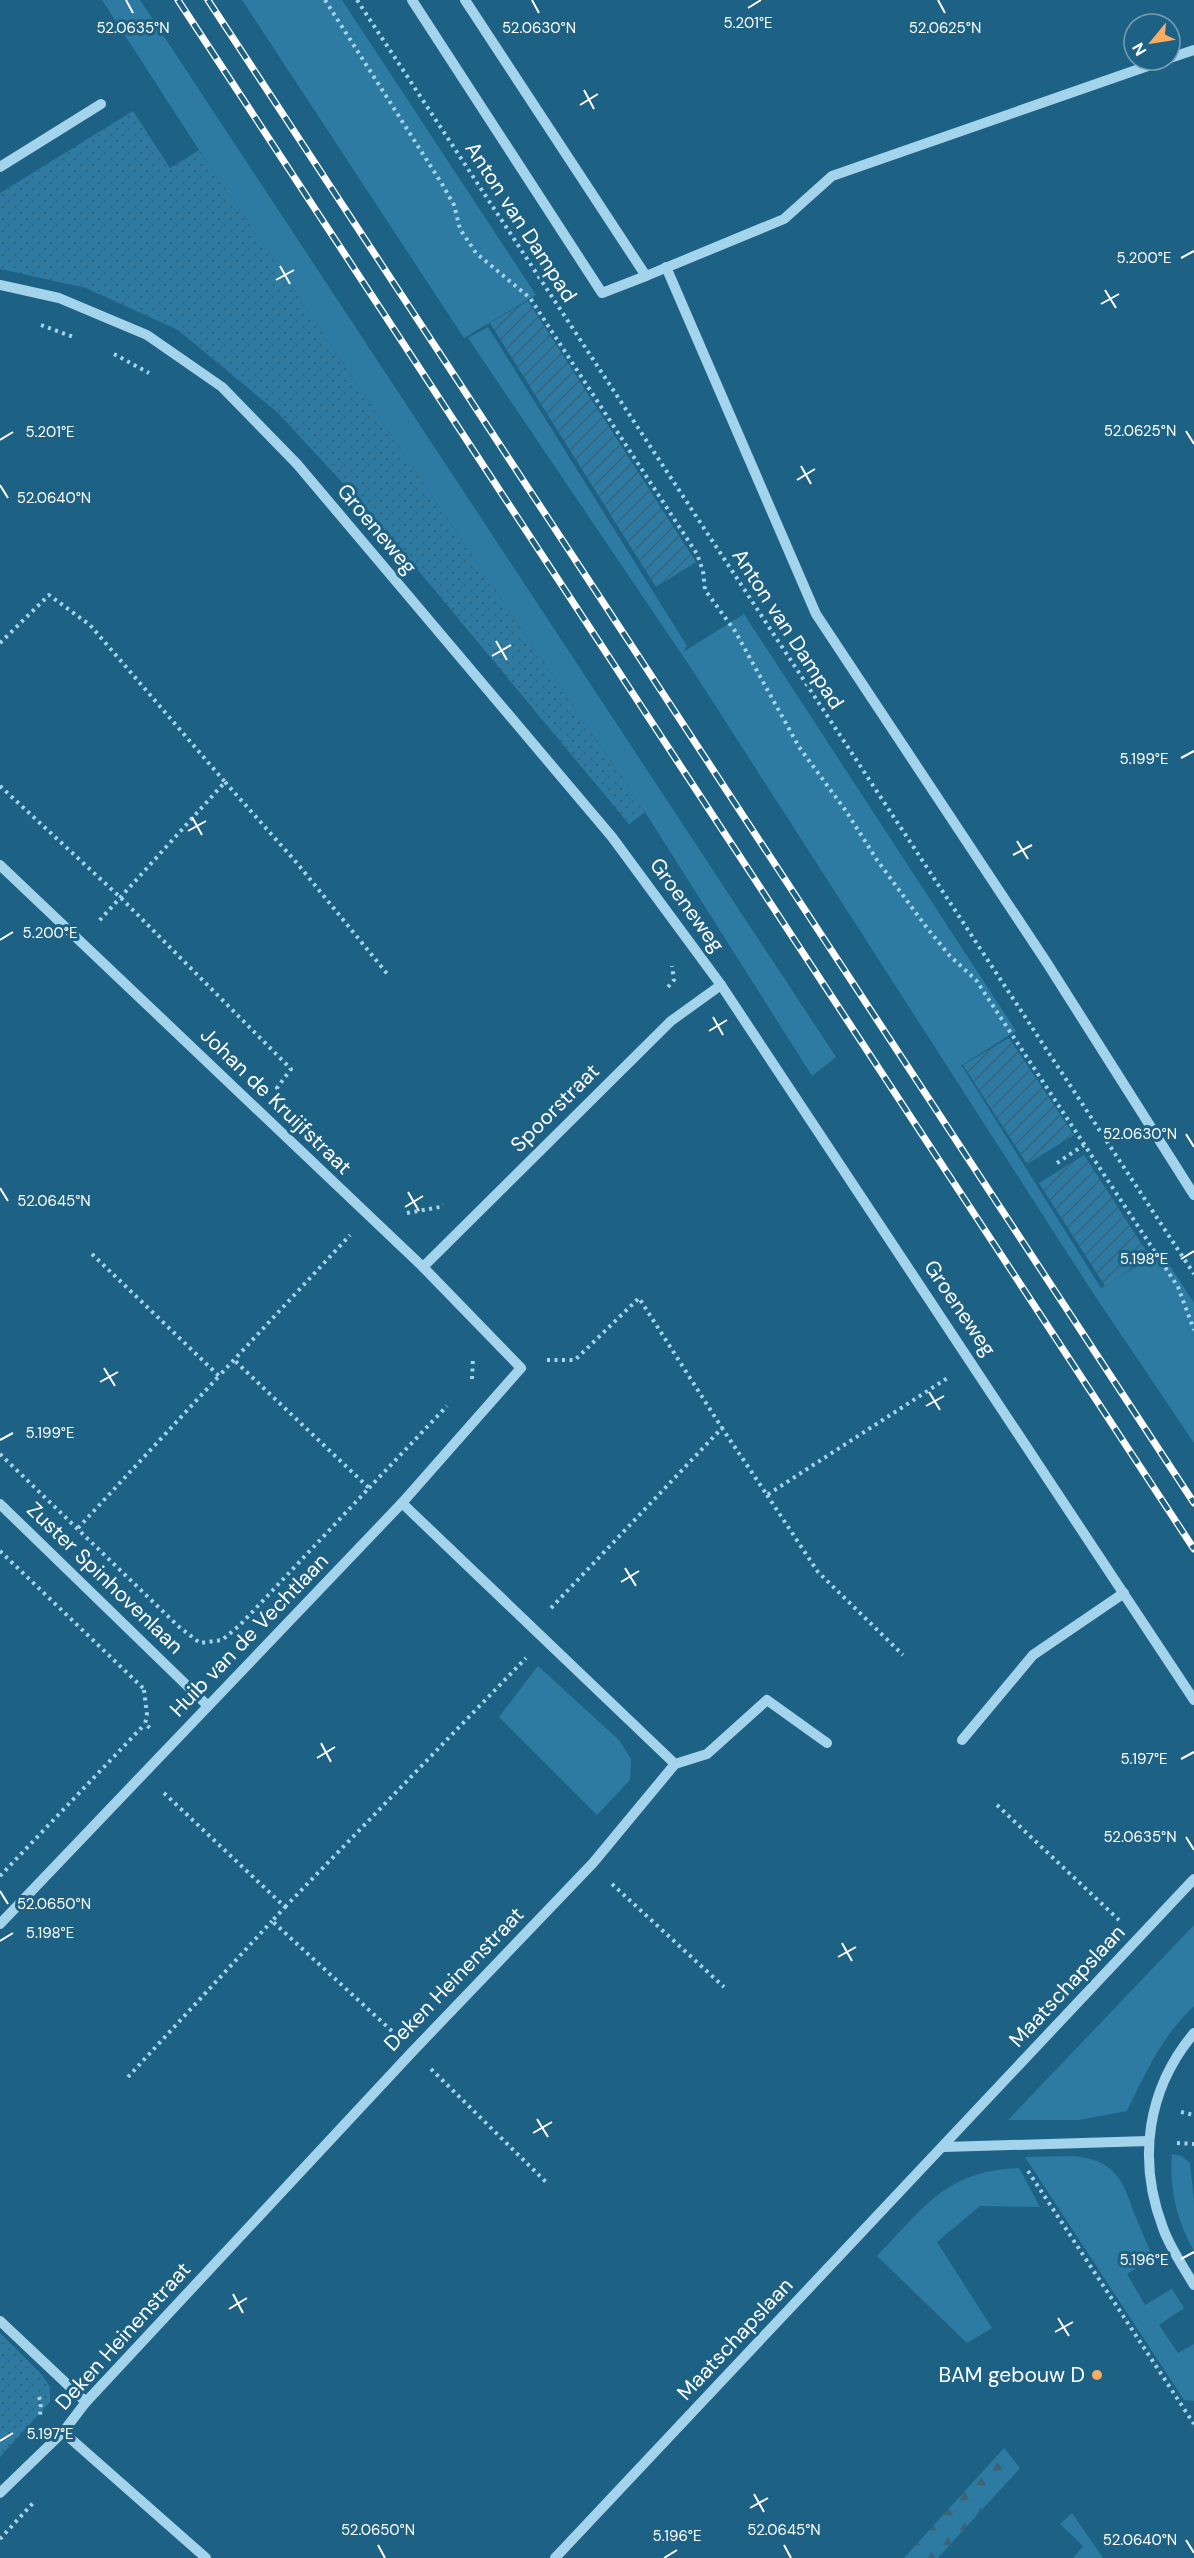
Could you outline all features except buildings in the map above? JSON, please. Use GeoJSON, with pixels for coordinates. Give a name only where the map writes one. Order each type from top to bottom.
{"type":"FeatureCollection","features":[{"type":"Feature","properties":{"kind":"street"},"geometry":{"type":"LineString","coordinates":[[412,0],[602,293],[784,219],[832,176],[1131,72]]}},
{"type":"Feature","properties":{"kind":"street"},"geometry":{"type":"LineString","coordinates":[[465,0],[646,276]]}},
{"type":"Feature","properties":{"kind":"street"},"geometry":{"type":"LineString","coordinates":[[0,167],[101,104]]}},
{"type":"Feature","properties":{"kind":"street"},"geometry":{"type":"LineString","coordinates":[[666,267],[816,614],[1047,963],[1194,1195]]}},
{"type":"Feature","properties":{"kind":"street","name":"Groeneweg"},"geometry":{"type":"LineString","coordinates":[[0,285],[59,298],[147,335],[222,387],[297,464],[612,837],[722,985],[1194,1700]]}},
{"type":"Feature","properties":{"kind":"street","name":"Johan de Kruijfstraat"},"geometry":{"type":"LineString","coordinates":[[0,865],[423,1267],[521,1368]]}},
{"type":"Feature","properties":{"kind":"street","name":"Spoorstraat"},"geometry":{"type":"LineString","coordinates":[[423,1267],[671,1021],[722,985]]}},
{"type":"Feature","properties":{"kind":"street","name":"Huib van de Vechtlaan"},"geometry":{"type":"LineString","coordinates":[[0,1924],[402,1503],[521,1368]]}},
{"type":"Feature","properties":{"kind":"street"},"geometry":{"type":"LineString","coordinates":[[402,1503],[675,1764],[707,1754],[767,1700],[827,1743]]}},
{"type":"Feature","properties":{"kind":"street","name":"Zuster Spinhovenlaan"},"geometry":{"type":"LineString","coordinates":[[0,1504],[208,1706]]}},
{"type":"Feature","properties":{"kind":"street"},"geometry":{"type":"LineString","coordinates":[[962,1740],[1033,1655],[1124,1593]]}},
{"type":"Feature","properties":{"kind":"street","name":"Deken Heinenstraat"},"geometry":{"type":"LineString","coordinates":[[0,2493],[63,2432],[86,2402],[413,2050],[592,1863],[675,1764]]}},
{"type":"Feature","properties":{"kind":"street","name":"Maatschapslaan"},"geometry":{"type":"LineString","coordinates":[[555,2558],[1194,1879]]}},
{"type":"Feature","properties":{"kind":"street"},"geometry":{"type":"LineString","coordinates":[[1194,2033],[1176,2059],[1157,2095],[1149,2141],[1150,2172],[1163,2229],[1194,2284]]}},
{"type":"Feature","properties":{"kind":"street"},"geometry":{"type":"LineString","coordinates":[[944,2147],[1008,2147],[1149,2141]]}},
{"type":"Feature","properties":{"kind":"street"},"geometry":{"type":"LineString","coordinates":[[0,2321],[86,2402]]}},
{"type":"Feature","properties":{"kind":"street"},"geometry":{"type":"LineString","coordinates":[[63,2432],[206,2558]]}},
{"type":"Feature","properties":{"kind":"path","name":"Anton van Dampad"},"geometry":{"type":"LineString","coordinates":[[325,0],[437,175],[454,206],[460,229],[476,253],[530,298],[697,554],[703,571],[705,590],[735,631],[799,747],[927,928],[950,956],[976,980],[1178,1287],[1194,1330]]}},
{"type":"Feature","properties":{"kind":"path","name":"Anton van Dampad"},"geometry":{"type":"LineString","coordinates":[[357,0],[1194,1274]]}},
{"type":"Feature","properties":{"kind":"path"},"geometry":{"type":"LineString","coordinates":[[35,322],[87,342]]}},
{"type":"Feature","properties":{"kind":"path"},"geometry":{"type":"LineString","coordinates":[[107,350],[155,376]]}},
{"type":"Feature","properties":{"kind":"path"},"geometry":{"type":"LineString","coordinates":[[0,643],[49,595],[90,625],[296,862],[389,976]]}},
{"type":"Feature","properties":{"kind":"path"},"geometry":{"type":"LineString","coordinates":[[121,898],[225,782]]}},
{"type":"Feature","properties":{"kind":"path"},"geometry":{"type":"LineString","coordinates":[[0,786],[121,898],[291,1069],[277,1088],[285,1096]]}},
{"type":"Feature","properties":{"kind":"path"},"geometry":{"type":"LineString","coordinates":[[666,989],[674,980],[672,963]]}},
{"type":"Feature","properties":{"kind":"path"},"geometry":{"type":"LineString","coordinates":[[1057,1163],[1084,1145]]}},
{"type":"Feature","properties":{"kind":"path"},"geometry":{"type":"LineString","coordinates":[[403,1213],[440,1207],[448,1199]]}},
{"type":"Feature","properties":{"kind":"path"},"geometry":{"type":"LineString","coordinates":[[78,1528],[368,1217]]}},
{"type":"Feature","properties":{"kind":"path"},"geometry":{"type":"LineString","coordinates":[[341,1228],[350,1236]]}},
{"type":"Feature","properties":{"kind":"path"},"geometry":{"type":"LineString","coordinates":[[92,1254],[219,1376]]}},
{"type":"Feature","properties":{"kind":"path"},"geometry":{"type":"LineString","coordinates":[[521,1368],[541,1359],[575,1360],[639,1298],[818,1572],[903,1655]]}},
{"type":"Feature","properties":{"kind":"path"},"geometry":{"type":"LineString","coordinates":[[465,1387],[473,1378],[473,1357],[466,1349]]}},
{"type":"Feature","properties":{"kind":"path"},"geometry":{"type":"LineString","coordinates":[[234,1360],[369,1488]]}},
{"type":"Feature","properties":{"kind":"path"},"geometry":{"type":"LineString","coordinates":[[767,1495],[972,1361]]}},
{"type":"Feature","properties":{"kind":"path"},"geometry":{"type":"LineString","coordinates":[[0,1454],[178,1626],[200,1642],[222,1640],[240,1625],[449,1404]]}},
{"type":"Feature","properties":{"kind":"path"},"geometry":{"type":"LineString","coordinates":[[532,1628],[723,1428]]}},
{"type":"Feature","properties":{"kind":"path"},"geometry":{"type":"LineString","coordinates":[[128,2077],[285,1907],[544,1640]]}},
{"type":"Feature","properties":{"kind":"path"},"geometry":{"type":"LineString","coordinates":[[0,1876],[145,1724]]}},
{"type":"Feature","properties":{"kind":"path"},"geometry":{"type":"LineString","coordinates":[[144,1774],[285,1907]]}},
{"type":"Feature","properties":{"kind":"path"},"geometry":{"type":"LineString","coordinates":[[997,1805],[1138,1938]]}},
{"type":"Feature","properties":{"kind":"path"},"geometry":{"type":"LineString","coordinates":[[592,1863],[724,1987]]}},
{"type":"Feature","properties":{"kind":"path"},"geometry":{"type":"LineString","coordinates":[[272,1921],[413,2050],[547,2183]]}},
{"type":"Feature","properties":{"kind":"path"},"geometry":{"type":"LineString","coordinates":[[1008,2147],[1022,2163],[1194,2424]]}},
{"type":"Feature","properties":{"kind":"path"},"geometry":{"type":"LineString","coordinates":[[37,2393],[41,2402],[40,2420]]}},
{"type":"Feature","properties":{"kind":"path"},"geometry":{"type":"LineString","coordinates":[[1188,2414],[1194,2410]]}},
{"type":"Feature","properties":{"kind":"path"},"geometry":{"type":"LineString","coordinates":[[0,2539],[36,2500]]}},
{"type":"Feature","properties":{"kind":"green space"},"geometry":{"type":"Polygon","coordinates":[[[102,0],[140,0],[836,1057],[812,1076],[645,812],[199,150],[102,0]]]}},
{"type":"Feature","properties":{"kind":"green space"},"geometry":{"type":"Polygon","coordinates":[[[242,0],[342,0],[536,295],[464,338],[242,0]]]}},
{"type":"Feature","properties":{"kind":"green space"},"geometry":{"type":"Polygon","coordinates":[[[133,111],[170,168],[199,150],[645,812],[629,824],[368,510],[277,412],[178,330],[86,288],[0,269],[0,193],[133,111]]]}},
{"type":"Feature","properties":{"kind":"green space"},"geometry":{"type":"Polygon","coordinates":[[[528,301],[696,562],[656,587],[490,323],[528,301]]]}},
{"type":"Feature","properties":{"kind":"green space"},"geometry":{"type":"Polygon","coordinates":[[[488,327],[687,646],[683,652],[744,614],[1016,1031],[959,1067],[962,1066],[1101,1288],[1161,1252],[1194,1303],[1194,1443],[1093,1293],[693,671],[468,338],[488,327]]]}},
{"type":"Feature","properties":{"kind":"green space"},"geometry":{"type":"Polygon","coordinates":[[[1009,1038],[1074,1135],[1027,1164],[963,1065],[1009,1038]]]}},
{"type":"Feature","properties":{"kind":"green space"},"geometry":{"type":"Polygon","coordinates":[[[1084,1155],[1150,1257],[1105,1286],[1039,1183],[1084,1155]]]}},
{"type":"Feature","properties":{"kind":"green space"},"geometry":{"type":"Polygon","coordinates":[[[538,1666],[620,1741],[631,1759],[630,1780],[597,1815],[499,1717],[538,1666]]]}},
{"type":"Feature","properties":{"kind":"green space"},"geometry":{"type":"Polygon","coordinates":[[[1194,1925],[1194,2006],[1164,2042],[1127,2111],[1079,2120],[1008,2120],[1194,1925]]]}},
{"type":"Feature","properties":{"kind":"green space"},"geometry":{"type":"Polygon","coordinates":[[[1172,2154],[1181,2156],[1190,2163],[1194,2201],[1194,2251],[1183,2228],[1173,2192],[1172,2154]]]}},
{"type":"Feature","properties":{"kind":"green space"},"geometry":{"type":"Polygon","coordinates":[[[1073,2156],[1097,2161],[1106,2166],[1113,2171],[1124,2187],[1153,2257],[1127,2274],[1145,2305],[1172,2289],[1184,2308],[1159,2325],[1178,2353],[1194,2344],[1194,2401],[1184,2400],[1025,2157],[1073,2156]]]}},
{"type":"Feature","properties":{"kind":"green space"},"geometry":{"type":"Polygon","coordinates":[[[1019,2168],[1040,2207],[980,2206],[937,2242],[992,2328],[967,2343],[877,2256],[924,2207],[954,2184],[972,2176],[1019,2168]]]}},
{"type":"Feature","properties":{"kind":"green space"},"geometry":{"type":"Polygon","coordinates":[[[0,2333],[42,2375],[50,2387],[50,2402],[0,2457],[0,2333]]]}},
{"type":"Feature","properties":{"kind":"green space"},"geometry":{"type":"Polygon","coordinates":[[[1004,2448],[1020,2468],[938,2558],[904,2558],[1004,2448]]]}},
{"type":"Feature","properties":{"kind":"green space"},"geometry":{"type":"Polygon","coordinates":[[[1072,2513],[1103,2558],[1073,2558],[1083,2546],[1060,2524],[1072,2513]]]}},
{"type":"Feature","properties":{"kind":"railway"},"geometry":{"type":"LineString","coordinates":[[178,0],[1194,1549]]}},
{"type":"Feature","properties":{"kind":"railway"},"geometry":{"type":"LineString","coordinates":[[208,0],[1194,1503]]}},
{"type":"Feature","properties":{"kind":"place","name":"BAM gebouw D"},"geometry":{"type":"Point","coordinates":[1097,2375]}}]}
